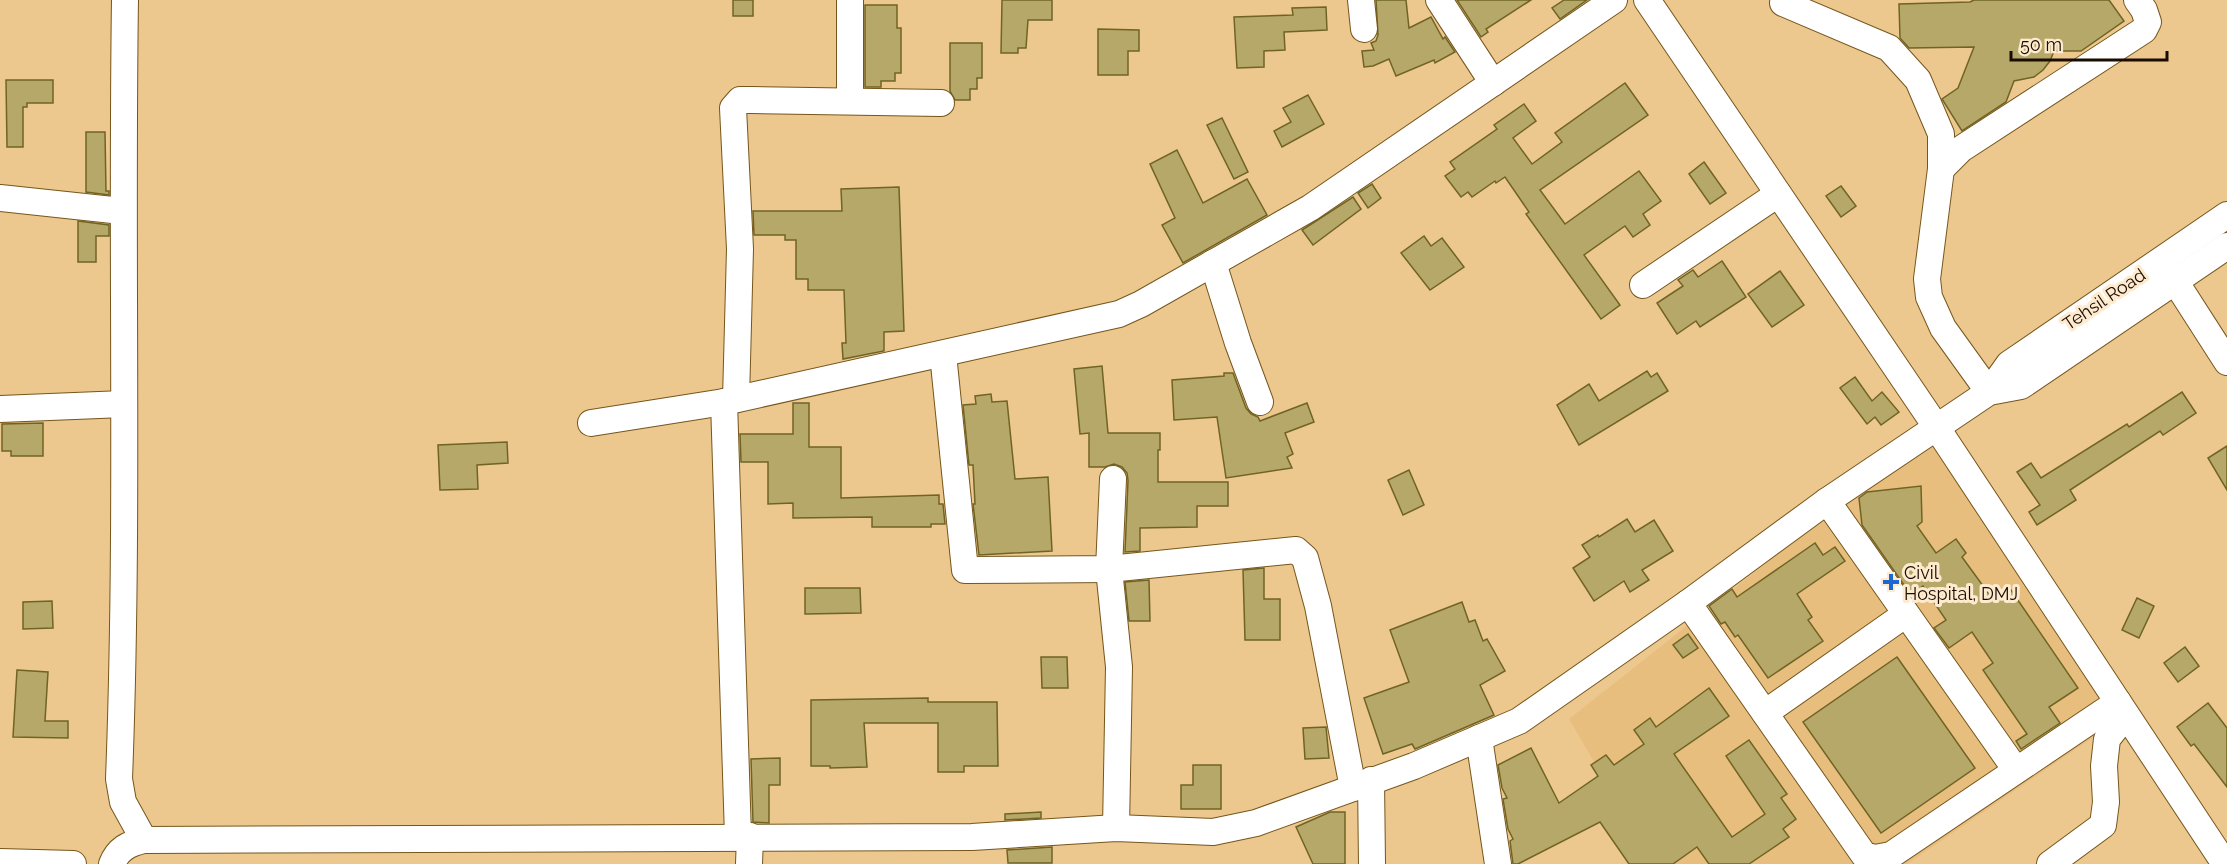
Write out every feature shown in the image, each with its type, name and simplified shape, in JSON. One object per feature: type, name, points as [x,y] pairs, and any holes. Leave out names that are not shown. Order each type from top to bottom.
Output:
[{"type":"street","points":[[125,0],[122,211],[124,516],[118,779],[123,802],[144,840]]},
{"type":"street","points":[[850,0],[850,101]]},
{"type":"street","points":[[1361,0],[1364,29]]},
{"type":"street","points":[[1439,0],[1493,83]]},
{"type":"street","points":[[591,423],[730,401],[1119,314],[1310,208],[1614,0]]},
{"type":"street","points":[[1647,0],[1937,428],[2225,864]]},
{"type":"street","points":[[1941,169],[1961,149],[2144,30],[2148,22],[2137,0]]},
{"type":"street","points":[[1783,3],[1889,48],[1918,80],[1941,134],[1941,169],[1927,279],[1929,297],[1943,328],[1989,392]]},
{"type":"street","points":[[750,864],[744,836],[730,401],[740,249],[733,108],[740,100],[941,103]]},
{"type":"street","points":[[1643,285],[1778,194]]},
{"type":"street","points":[[0,198],[122,211]]},
{"type":"street","name":"Tehsil Road","points":[[1989,392],[2009,364],[2227,215]]},
{"type":"street","points":[[112,864],[116,853],[130,844],[144,840],[744,836],[972,837],[1116,828],[1213,832],[1256,823],[1414,766],[1519,721],[1688,603],[1827,501],[1989,392],[2021,386],[2227,246]]},
{"type":"street","points":[[1213,263],[1238,344],[1260,402]]},
{"type":"street","points":[[2175,281],[2227,362]]},
{"type":"street","points":[[943,354],[965,570],[1108,569],[1296,550],[1305,558],[1362,784],[1372,864]]},
{"type":"street","points":[[0,409],[124,404]]},
{"type":"street","points":[[1113,479],[1108,569],[1119,668],[1116,828]]},
{"type":"street","points":[[1827,501],[2016,770]]},
{"type":"street","points":[[1688,603],[1864,855],[1875,858],[1891,855],[2016,770],[2122,708]]},
{"type":"street","points":[[1765,713],[1906,614]]},
{"type":"street","points":[[2050,864],[2103,825],[2106,802],[2104,766],[2107,739],[2122,708]]},
{"type":"street","points":[[1479,738],[1498,864]]},
{"type":"street","points":[[0,862],[73,864]]},
{"type":"shaded area","name":"Civil Hospital, DMJ","points":[[1937,428],[2126,715],[1907,864],[1654,864],[1569,719]]},
{"type":"building","points":[[733,0],[753,0],[753,16],[733,16]]},
{"type":"building","points":[[1002,0],[1052,0],[1052,20],[1028,20],[1026,48],[1018,48],[1018,53],[1001,53]]},
{"type":"building","points":[[1376,0],[1406,0],[1409,28],[1431,17],[1443,39],[1445,37],[1455,52],[1435,63],[1434,60],[1396,76],[1389,59],[1364,67],[1362,51],[1374,50],[1371,43],[1376,41],[1378,35]]},
{"type":"building","points":[[1457,0],[1531,0],[1486,29],[1488,32],[1481,37]]},
{"type":"building","points":[[1564,0],[1587,0],[1560,19],[1552,8]]},
{"type":"building","points":[[1974,0],[2109,0],[2124,21],[2081,51],[2054,51],[2043,70],[2034,77],[2014,81],[2006,102],[1962,131],[1942,99],[1958,88],[1974,47],[1909,48],[1900,38],[1899,4]]},
{"type":"building","points":[[865,5],[897,5],[897,28],[901,28],[901,73],[895,73],[895,81],[881,81],[881,87],[865,87]]},
{"type":"building","points":[[1326,7],[1327,30],[1284,32],[1285,50],[1264,51],[1264,67],[1237,68],[1234,17],[1293,15],[1292,8]]},
{"type":"building","points":[[1098,29],[1139,30],[1139,51],[1128,51],[1128,75],[1098,75]]},
{"type":"building","points":[[950,43],[982,43],[982,78],[977,78],[977,89],[970,89],[970,100],[955,100],[950,91]]},
{"type":"building","points":[[6,80],[53,80],[53,103],[27,103],[27,107],[23,107],[23,147],[7,147]]},
{"type":"building","points":[[1625,83],[1648,115],[1540,190],[1565,224],[1639,171],[1661,201],[1643,214],[1650,225],[1633,237],[1625,226],[1584,255],[1620,305],[1601,319],[1526,214],[1529,212],[1505,177],[1472,197],[1468,192],[1461,197],[1445,176],[1455,169],[1450,162],[1497,129],[1494,125],[1524,104],[1536,121],[1513,138],[1532,164],[1562,142],[1555,133]]},
{"type":"building","points":[[1308,95],[1324,124],[1282,147],[1274,131],[1291,122],[1283,108]]},
{"type":"building","points":[[1222,118],[1248,172],[1234,179],[1207,125]]},
{"type":"building","points":[[86,132],[105,132],[106,191],[109,191],[109,195],[86,192]]},
{"type":"building","points":[[1177,150],[1203,203],[1247,179],[1267,215],[1183,263],[1162,225],[1175,218],[1150,164]]},
{"type":"building","points":[[1704,162],[1726,193],[1710,204],[1689,174]]},
{"type":"building","points":[[1372,184],[1381,198],[1368,208],[1358,193]]},
{"type":"building","points":[[1841,186],[1856,206],[1841,217],[1826,196]]},
{"type":"building","points":[[899,187],[904,331],[884,332],[884,351],[843,359],[842,343],[846,343],[844,290],[808,290],[808,279],[796,279],[796,240],[785,240],[785,235],[754,235],[753,211],[842,211],[841,189]]},
{"type":"building","points":[[1353,197],[1361,209],[1313,245],[1302,230]]},
{"type":"building","points":[[78,221],[109,225],[109,236],[96,236],[96,262],[78,262]]},
{"type":"building","points":[[1424,236],[1431,246],[1442,238],[1464,267],[1430,290],[1401,253]]},
{"type":"building","points":[[1722,261],[1746,297],[1700,327],[1696,321],[1677,334],[1657,303],[1683,286],[1678,280],[1693,270],[1698,277]]},
{"type":"building","points":[[1780,271],[1804,305],[1772,327],[1748,294]]},
{"type":"building","points":[[1102,366],[1108,433],[1160,433],[1158,482],[1228,482],[1228,506],[1197,506],[1197,527],[1140,528],[1140,551],[1125,552],[1127,473],[1122,467],[1114,464],[1105,467],[1089,467],[1089,433],[1080,434],[1074,369]]},
{"type":"building","points":[[1647,371],[1651,377],[1657,373],[1668,391],[1579,445],[1557,405],[1589,384],[1599,401]]},
{"type":"building","points":[[1224,373],[1233,373],[1246,408],[1260,421],[1307,403],[1314,422],[1285,433],[1293,454],[1287,457],[1292,468],[1226,478],[1217,417],[1174,420],[1172,380],[1224,376]]},
{"type":"building","points":[[1855,377],[1872,401],[1882,392],[1899,412],[1881,425],[1875,417],[1867,424],[1840,388]]},
{"type":"building","points":[[2182,392],[2196,413],[2163,435],[2160,431],[2070,490],[2076,500],[2037,525],[2029,512],[2040,505],[2017,472],[2031,463],[2041,478],[2127,424],[2129,427]]},
{"type":"building","points":[[991,394],[992,402],[1007,401],[1015,479],[1048,477],[1052,551],[979,555],[973,504],[975,504],[973,465],[969,465],[963,405],[976,404],[975,396]]},
{"type":"building","points":[[793,403],[809,403],[809,447],[841,447],[841,498],[939,495],[939,504],[943,504],[945,524],[931,524],[931,527],[872,527],[872,517],[793,518],[793,503],[768,504],[768,462],[741,462],[740,434],[793,434]]},
{"type":"building","points":[[43,423],[43,456],[11,456],[11,451],[2,451],[2,424]]},
{"type":"building","points":[[507,442],[508,463],[477,465],[478,489],[440,490],[438,445]]},
{"type":"building","points":[[2227,446],[2227,490],[2208,458]]},
{"type":"building","points":[[1409,470],[1424,505],[1403,515],[1388,480]]},
{"type":"building","points":[[1921,486],[1922,522],[1917,526],[1936,553],[1956,539],[1966,553],[1962,557],[1994,601],[2011,590],[2078,688],[2049,707],[2060,723],[2021,749],[2016,741],[2027,734],[1983,670],[1993,663],[1972,632],[1949,648],[1934,628],[1946,620],[1923,586],[1911,595],[1862,525],[1859,498],[1867,492]]},
{"type":"building","points":[[1627,519],[1635,532],[1654,520],[1673,551],[1642,570],[1649,580],[1630,592],[1624,581],[1594,601],[1573,568],[1590,557],[1582,545]]},
{"type":"building","points":[[1815,543],[1823,555],[1835,547],[1845,561],[1797,594],[1812,617],[1808,620],[1823,641],[1768,678],[1738,635],[1735,637],[1725,622],[1721,624],[1709,606],[1732,589],[1737,597]]},
{"type":"building","points":[[1264,568],[1264,599],[1280,599],[1280,640],[1245,640],[1243,570]]},
{"type":"building","points":[[1149,580],[1150,621],[1129,621],[1125,582]]},
{"type":"building","points":[[805,588],[860,588],[861,613],[805,614]]},
{"type":"building","points":[[2137,598],[2154,606],[2139,638],[2122,630]]},
{"type":"building","points":[[52,601],[53,628],[23,629],[23,602]]},
{"type":"building","points":[[1462,602],[1469,622],[1475,620],[1483,641],[1487,639],[1505,671],[1480,685],[1494,715],[1415,749],[1412,744],[1383,754],[1364,698],[1409,682],[1390,630]]},
{"type":"building","points":[[1688,634],[1698,648],[1683,658],[1673,645]]},
{"type":"building","points":[[2185,647],[2199,666],[2178,682],[2164,663]]},
{"type":"building","points":[[1041,657],[1067,657],[1068,688],[1042,688]]},
{"type":"building","points":[[1897,657],[1975,768],[1881,833],[1803,722]]},
{"type":"building","points":[[17,670],[48,672],[45,721],[68,721],[68,738],[13,737]]},
{"type":"building","points":[[1709,688],[1729,716],[1674,754],[1732,837],[1765,814],[1726,756],[1749,740],[1787,794],[1781,798],[1796,819],[1783,829],[1789,837],[1749,864],[1709,864],[1697,847],[1673,864],[1629,864],[1600,822],[1518,864],[1513,864],[1510,841],[1513,839],[1508,829],[1503,799],[1507,798],[1502,788],[1498,765],[1531,748],[1559,803],[1598,776],[1591,765],[1606,755],[1614,765],[1644,744],[1634,730],[1650,718],[1656,727]]},
{"type":"building","points":[[928,698],[928,702],[997,702],[998,766],[964,766],[964,772],[938,772],[938,723],[864,723],[867,767],[811,766],[811,700]]},
{"type":"building","points":[[2208,703],[2227,728],[2227,787],[2194,744],[2191,746],[2177,727]]},
{"type":"building","points":[[1326,727],[1329,758],[1305,759],[1303,728]]},
{"type":"building","points":[[780,758],[780,785],[769,785],[769,823],[753,822],[751,759]]},
{"type":"building","points":[[1193,765],[1221,765],[1221,809],[1181,809],[1181,785],[1193,785]]},
{"type":"building","points":[[1041,812],[1041,818],[1005,820],[1005,814]]},
{"type":"building","points":[[1330,812],[1345,812],[1345,864],[1313,864],[1296,827]]},
{"type":"building","points":[[1052,847],[1052,863],[1008,863],[1007,850]]},
{"type":"place","name":"Civil Hospital, DMJ","points":[[1891,582]]}]
